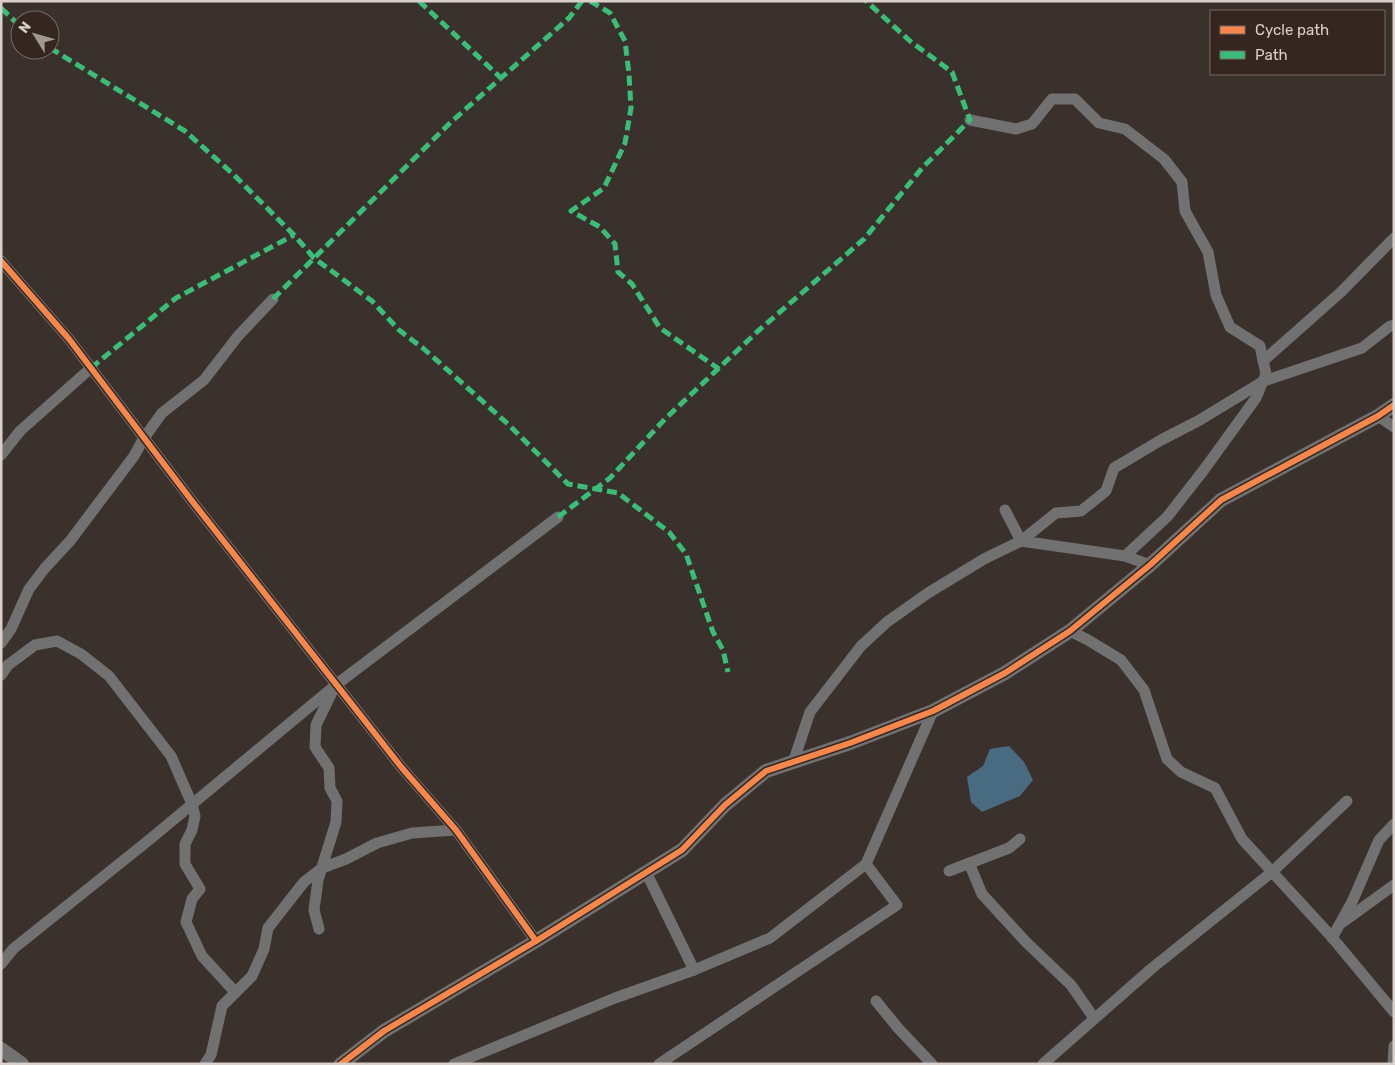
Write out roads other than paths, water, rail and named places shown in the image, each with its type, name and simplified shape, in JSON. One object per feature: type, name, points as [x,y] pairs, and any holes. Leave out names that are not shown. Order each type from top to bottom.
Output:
[{"type":"street","points":[[970,120],[1016,129],[1032,124],[1052,99],[1075,99],[1099,122],[1125,129],[1164,159],[1182,182],[1185,211],[1208,252],[1216,295],[1230,327],[1260,346],[1266,374],[1256,398],[1203,472],[1167,517],[1124,556]]},
{"type":"street","points":[[1263,361],[1340,292],[1394,238]]},
{"type":"street","points":[[1,261],[69,339],[402,768],[456,830],[536,941]]},
{"type":"street","points":[[1,643],[11,629],[29,589],[76,534],[134,456],[162,413],[204,380],[238,336],[273,299]]},
{"type":"street","points":[[793,763],[810,712],[861,646],[887,622],[928,593],[984,559],[1021,541],[1056,512],[1081,511],[1106,491],[1114,468],[1264,381],[1362,348],[1390,326],[1394,326]]},
{"type":"street","points":[[1,455],[20,431],[91,368]]},
{"type":"street","points":[[341,1064],[384,1031],[536,941],[682,850],[726,805],[766,771],[793,763],[933,711],[1005,673],[1070,631],[1150,565],[1221,500],[1378,416],[1394,405]]},
{"type":"street","points":[[1378,416],[1394,427]]},
{"type":"street","points":[[1005,510],[1021,541]]},
{"type":"street","points":[[1,964],[13,949],[337,684],[558,517]]},
{"type":"street","points":[[1021,541],[1124,556],[1150,565]]},
{"type":"street","points":[[1070,631],[1121,660],[1144,690],[1167,758],[1181,772],[1215,788],[1242,839],[1332,938],[1394,1012]]},
{"type":"street","points":[[1,675],[8,665],[35,646],[57,641],[81,654],[109,676],[172,756],[195,816],[192,830],[185,844],[186,864],[200,888],[192,899],[186,922],[202,956],[235,992]]},
{"type":"street","points":[[319,929],[314,910],[322,868],[336,822],[337,801],[330,788],[329,768],[316,747],[316,725],[337,684]]},
{"type":"street","points":[[454,1064],[615,998],[694,970],[770,938],[866,864],[933,711]]},
{"type":"street","points":[[1043,1064],[1152,969],[1272,872],[1347,801]]},
{"type":"street","points":[[1332,938],[1352,902],[1379,840],[1394,824]]},
{"type":"street","points":[[204,1064],[211,1055],[222,1006],[252,976],[264,949],[268,928],[304,882],[322,868],[346,859],[377,843],[412,833],[456,830]]},
{"type":"street","points":[[949,871],[1010,848],[1020,839]]},
{"type":"street","points":[[969,863],[982,894],[1026,942],[1071,985],[1094,1018]]},
{"type":"street","points":[[659,1064],[897,905],[866,864]]},
{"type":"street","points":[[646,874],[670,918],[694,970]]},
{"type":"street","points":[[1339,925],[1394,885]]},
{"type":"street","points":[[876,1001],[932,1064]]},
{"type":"street","points":[[1393,1064],[1394,1046]]},
{"type":"street","points":[[1,1049],[22,1064]]},
{"type":"water","points":[[1009,746],[1024,762],[1033,780],[1020,796],[982,812],[971,802],[967,777],[983,766],[990,749]]}]
